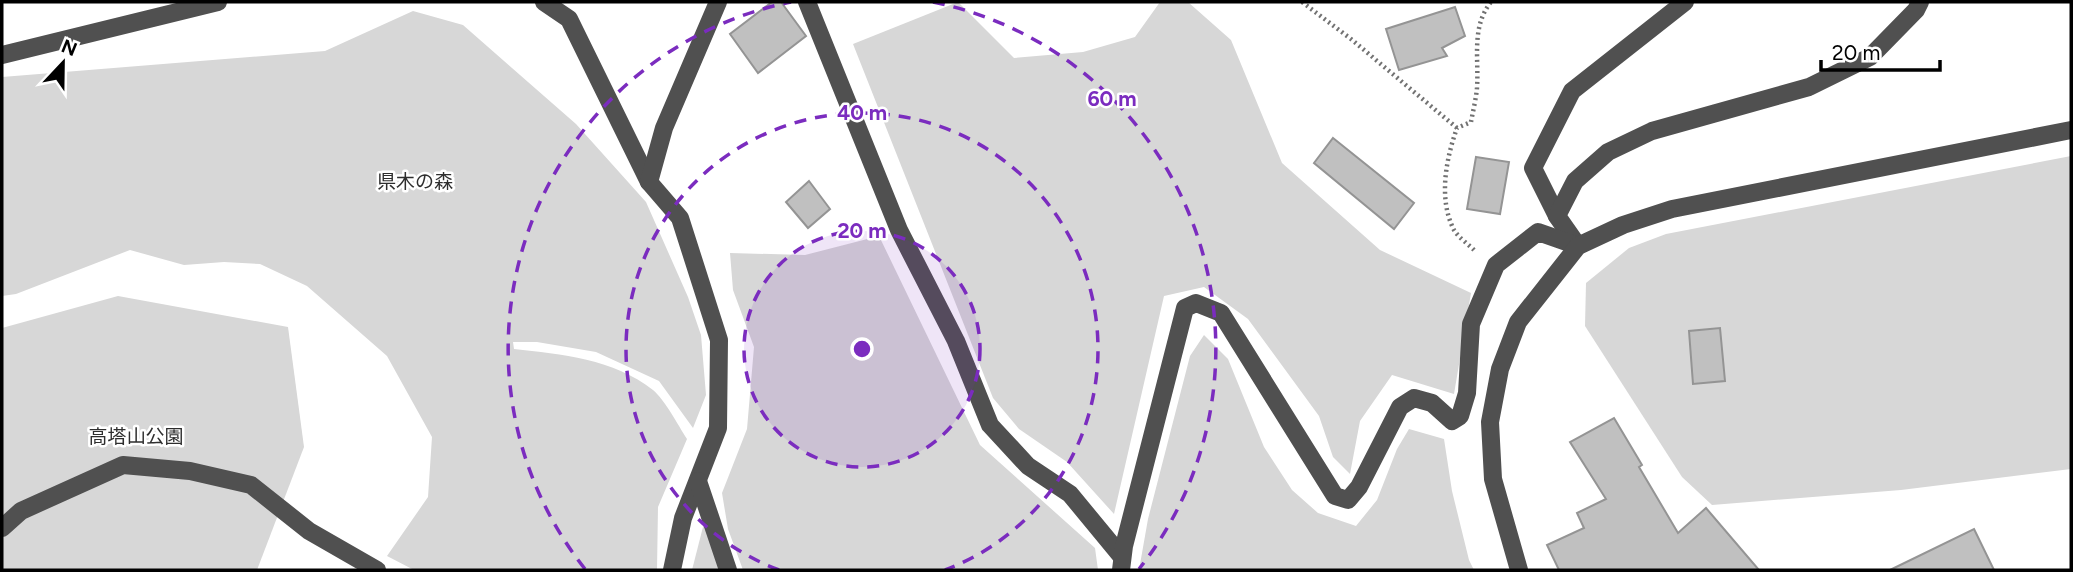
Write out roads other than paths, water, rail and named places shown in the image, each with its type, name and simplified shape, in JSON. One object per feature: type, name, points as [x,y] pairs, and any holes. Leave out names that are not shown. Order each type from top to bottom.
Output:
[{"type":"street","points":[[2,55],[218,2]]},
{"type":"street","points":[[544,2],[569,19],[649,182],[680,218],[719,340],[718,428],[683,518],[672,570]]},
{"type":"street","points":[[649,182],[664,128],[718,2]]},
{"type":"street","points":[[807,2],[899,230],[956,341],[989,425],[1028,466],[1070,494],[1122,564]]},
{"type":"street","points":[[1578,246],[1557,216],[1533,168],[1572,92],[1685,2]]},
{"type":"street","points":[[1557,216],[1576,181],[1608,152],[1652,131],[1809,87],[1870,57],[1916,10],[1920,2]]},
{"type":"street","points":[[1519,570],[1493,479],[1490,422],[1497,382],[1518,322],[1578,246],[1623,225],[1672,209],[2071,130]]},
{"type":"street","points":[[1122,564],[1124,546],[1185,308],[1196,303],[1221,313],[1335,496],[1348,500],[1359,487],[1400,407],[1414,398],[1432,403],[1452,421],[1460,416],[1467,394],[1471,324],[1496,265],[1538,232],[1578,246]]},
{"type":"street","points":[[2,528],[21,511],[123,465],[190,471],[251,485],[309,531],[377,570]]},
{"type":"street","points":[[698,481],[728,570]]},
{"type":"park label","name":"県木の森","points":[[415,181]]},
{"type":"park label","name":"高塔山公園","points":[[136,436]]}]
